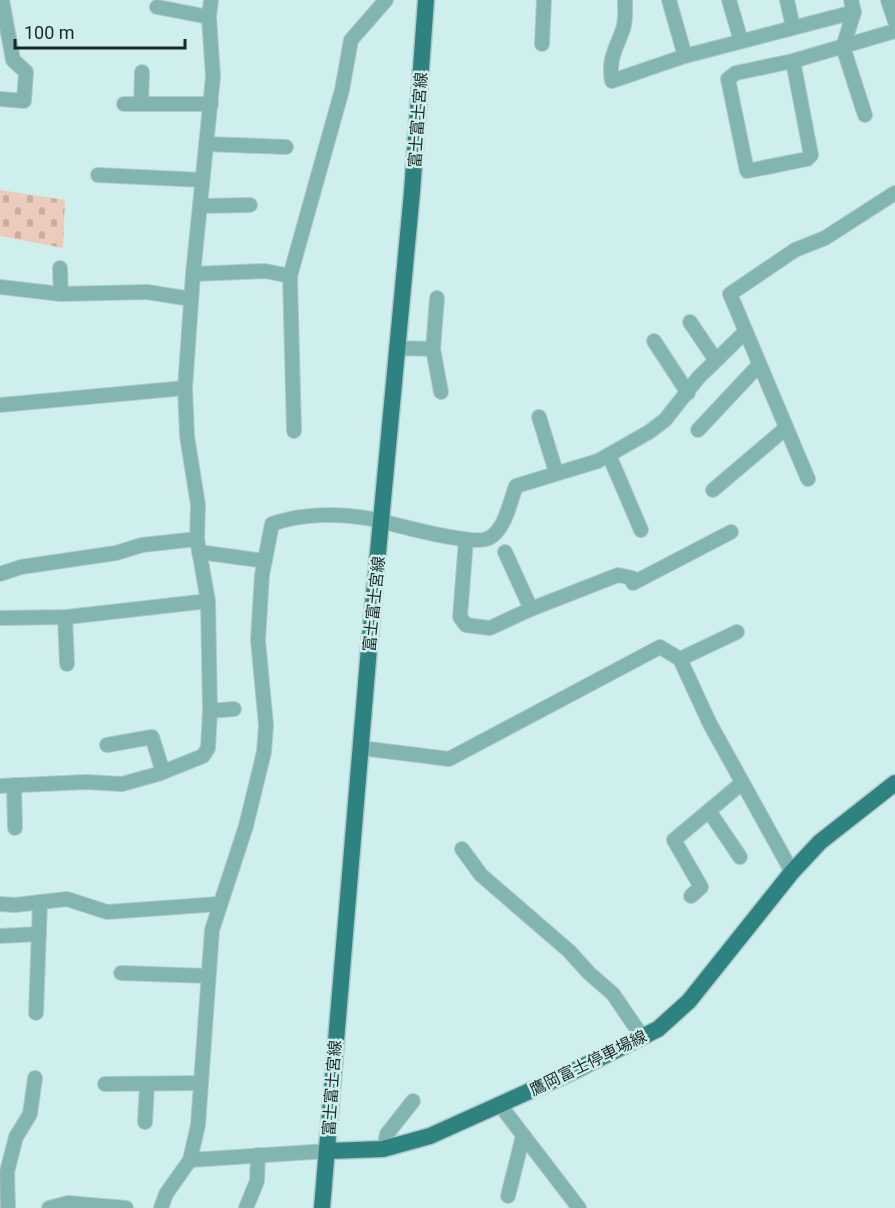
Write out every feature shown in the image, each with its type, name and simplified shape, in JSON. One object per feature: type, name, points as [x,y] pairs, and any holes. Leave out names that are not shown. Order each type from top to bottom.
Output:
[{"type":"main road","name":"富士富士宮線","points":[[322,1208],[396,348],[412,192],[426,0]]},
{"type":"main road","name":"鷹岡富士停車場線","points":[[328,1151],[384,1149],[430,1136],[643,1038],[673,1018],[689,1001],[792,872],[820,842],[895,783]]},
{"type":"street","points":[[0,99],[24,101],[27,72],[13,60],[2,26],[2,0]]},
{"type":"street","points":[[15,828],[7,785],[86,782],[122,784],[163,772],[203,756],[208,748],[210,711],[208,601],[198,546],[198,505],[187,436],[185,388],[193,274],[213,77],[209,17],[211,0]]},
{"type":"street","points":[[294,431],[290,276],[342,90],[351,40],[386,0]]},
{"type":"street","points":[[542,44],[544,0]]},
{"type":"street","points":[[625,0],[624,27],[612,54],[610,67],[612,81],[685,56],[793,27],[852,6]]},
{"type":"street","points":[[669,0],[685,56]]},
{"type":"street","points":[[729,0],[741,40]]},
{"type":"street","points":[[787,0],[793,27]]},
{"type":"street","points":[[888,0],[895,21]]},
{"type":"street","points":[[852,6],[843,47],[865,115]]},
{"type":"street","points":[[158,7],[209,17]]},
{"type":"street","points":[[793,61],[811,155],[807,159],[747,171],[728,79],[736,73],[793,61],[895,32]]},
{"type":"street","points":[[141,104],[142,72]]},
{"type":"street","points":[[124,104],[211,104]]},
{"type":"street","points":[[206,144],[286,147]]},
{"type":"street","points":[[98,175],[202,180]]},
{"type":"street","points":[[808,479],[744,333],[730,294],[795,250],[825,238],[895,193]]},
{"type":"street","points":[[200,206],[250,205]]},
{"type":"street","points":[[60,268],[61,294]]},
{"type":"street","points":[[193,274],[265,271],[290,276]]},
{"type":"street","points":[[0,287],[61,294],[147,292],[191,299]]},
{"type":"street","points":[[436,298],[433,349],[441,392]]},
{"type":"street","points":[[690,322],[715,359]]},
{"type":"street","points":[[164,1207],[190,1160],[198,1125],[212,930],[246,826],[264,752],[266,725],[258,640],[265,561],[272,524],[320,514],[382,522],[466,540],[488,540],[499,530],[516,486],[609,455],[665,420],[715,359],[744,333]]},
{"type":"street","points":[[654,341],[688,393]]},
{"type":"street","points":[[396,348],[433,349]]},
{"type":"street","points":[[698,430],[759,365]]},
{"type":"street","points":[[0,405],[185,388]]},
{"type":"street","points":[[538,417],[556,472]]},
{"type":"street","points":[[713,490],[786,428]]},
{"type":"street","points":[[609,455],[640,530]]},
{"type":"street","points":[[466,540],[460,617],[466,625],[490,628],[531,609],[618,575],[632,578],[633,583],[731,532]]},
{"type":"street","points":[[0,573],[142,545],[198,546],[265,561]]},
{"type":"street","points":[[506,552],[531,609]]},
{"type":"street","points":[[0,618],[65,617],[208,601]]},
{"type":"street","points":[[65,617],[67,664]]},
{"type":"street","points":[[680,659],[737,632]]},
{"type":"street","points":[[361,748],[449,759],[660,647],[680,659],[742,783],[792,872]]},
{"type":"street","points":[[210,711],[234,709]]},
{"type":"street","points":[[107,745],[152,737],[163,772]]},
{"type":"street","points":[[691,896],[701,887],[674,840],[742,783]]},
{"type":"street","points":[[709,811],[740,857]]},
{"type":"street","points":[[462,849],[481,875],[569,951],[589,973],[614,994],[643,1038]]},
{"type":"street","points":[[0,903],[15,905],[66,899],[107,912],[219,904]]},
{"type":"street","points":[[36,1013],[40,902]]},
{"type":"street","points":[[0,936],[39,934]]},
{"type":"street","points":[[121,973],[208,976]]},
{"type":"street","points":[[8,1208],[7,1172],[16,1137],[30,1114],[35,1078]]},
{"type":"street","points":[[105,1084],[201,1083]]},
{"type":"street","points":[[145,1122],[147,1085]]},
{"type":"street","points":[[384,1149],[387,1134],[413,1101]]},
{"type":"street","points":[[500,1105],[579,1208]]},
{"type":"street","points":[[508,1196],[523,1136]]},
{"type":"street","points":[[190,1160],[328,1151]]},
{"type":"street","points":[[246,1208],[257,1180],[258,1155]]},
{"type":"street","points":[[49,1208],[68,1203],[126,1208]]},
{"type":"green space","points":[[0,190],[65,200],[63,248],[0,236]]}]
